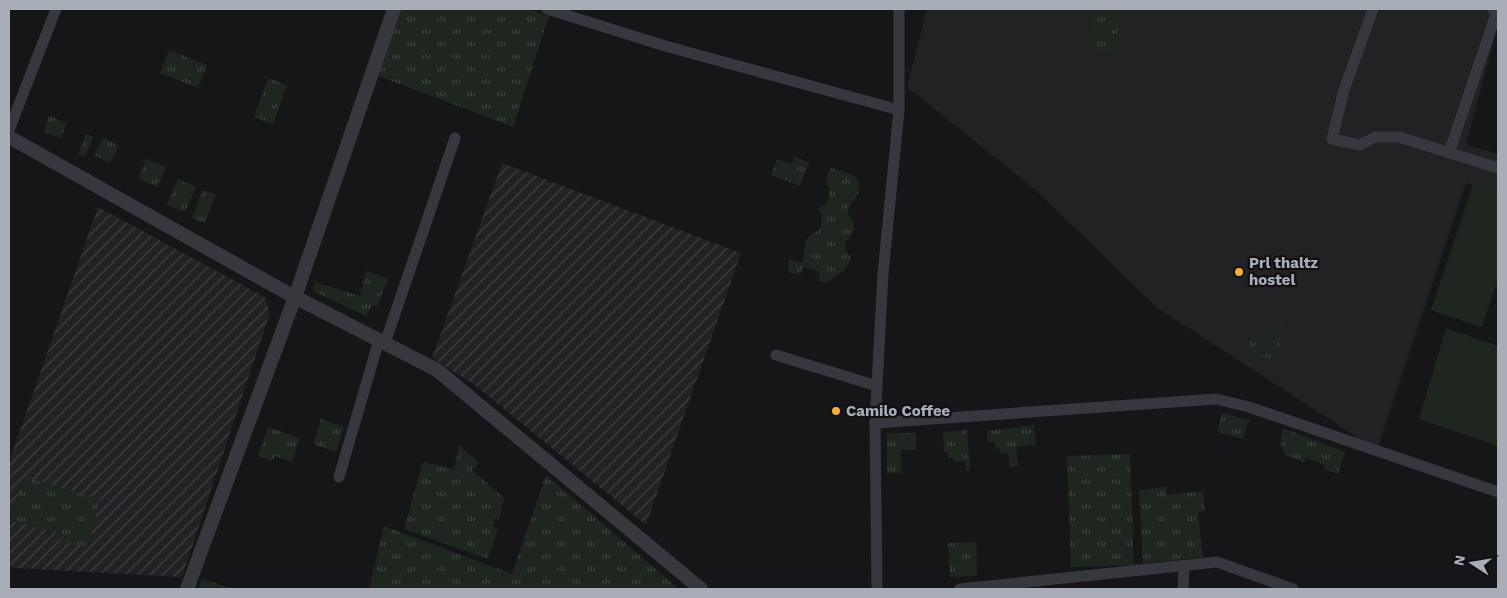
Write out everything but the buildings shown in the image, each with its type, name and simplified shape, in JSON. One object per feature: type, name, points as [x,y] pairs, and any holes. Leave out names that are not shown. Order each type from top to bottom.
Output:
[{"type":"street","points":[[9,130],[56,9]]},
{"type":"street","points":[[186,589],[295,297],[394,9]]},
{"type":"street","points":[[547,9],[665,46],[899,110]]},
{"type":"street","points":[[877,589],[875,423],[883,274],[899,110],[899,9]]},
{"type":"street","points":[[1373,9],[1344,90],[1332,139],[1360,145],[1375,137],[1399,137],[1498,168]]},
{"type":"street","points":[[1449,153],[1496,14],[1493,9]]},
{"type":"street","points":[[9,137],[295,297],[437,370],[701,589]]},
{"type":"street","points":[[339,478],[382,342],[455,138]]},
{"type":"street","points":[[776,355],[877,386]]},
{"type":"street","points":[[875,423],[1216,399],[1250,407],[1498,492]]},
{"type":"street","points":[[960,589],[1216,562],[1293,589]]},
{"type":"street","points":[[1183,589],[1184,566]]},
{"type":"shaded area","points":[[927,9],[1498,9],[1498,26],[1466,144],[1498,154],[1498,192],[1466,183],[1377,450],[1156,307],[1038,192],[907,87]]},
{"type":"shaded area","points":[[502,163],[741,253],[646,525],[476,386],[432,358]]},
{"type":"shaded area","points":[[98,207],[265,297],[270,313],[182,577],[16,568],[9,566],[9,462]]},
{"type":"green space","points":[[399,9],[528,9],[549,16],[513,127],[376,75]]},
{"type":"green space","points":[[1096,9],[1123,9],[1112,54],[1087,48]]},
{"type":"green space","points":[[169,50],[207,65],[198,88],[160,73]]},
{"type":"green space","points":[[268,78],[287,85],[273,124],[254,117]]},
{"type":"green space","points":[[49,116],[67,123],[61,138],[44,132]]},
{"type":"green space","points":[[86,134],[94,137],[85,157],[78,154]]},
{"type":"green space","points":[[103,137],[119,146],[110,163],[94,155]]},
{"type":"green space","points":[[795,157],[809,162],[800,186],[771,175],[777,159],[792,164]]},
{"type":"green space","points":[[146,159],[166,167],[157,187],[138,179]]},
{"type":"green space","points":[[832,168],[854,176],[859,183],[859,189],[856,198],[848,209],[854,227],[845,247],[851,258],[838,275],[826,283],[818,280],[820,272],[803,267],[800,275],[788,272],[789,259],[802,263],[806,240],[810,235],[818,231],[821,225],[822,215],[818,209],[828,199],[827,177],[828,172]]},
{"type":"green space","points":[[178,179],[196,187],[185,212],[167,205]]},
{"type":"green space","points":[[1473,185],[1498,192],[1498,279],[1482,327],[1431,310]]},
{"type":"green space","points":[[203,190],[216,195],[205,223],[192,218]]},
{"type":"green space","points":[[366,271],[388,278],[377,307],[372,305],[366,316],[313,291],[315,282],[360,296]]},
{"type":"green space","points":[[1273,320],[1284,322],[1276,359],[1248,353],[1251,336],[1269,340]]},
{"type":"green space","points":[[1446,328],[1498,346],[1498,446],[1419,419]]},
{"type":"green space","points":[[1222,413],[1249,420],[1243,439],[1217,432]]},
{"type":"green space","points":[[321,419],[344,427],[336,452],[313,444]]},
{"type":"green space","points":[[1034,425],[1036,445],[1016,447],[1018,466],[1010,467],[1008,453],[1001,454],[1000,449],[996,449],[995,441],[988,442],[987,431]]},
{"type":"green space","points":[[268,427],[300,438],[292,462],[275,456],[272,461],[258,456]]},
{"type":"green space","points":[[1283,428],[1345,452],[1338,474],[1324,469],[1325,465],[1306,458],[1304,462],[1285,455],[1281,442]]},
{"type":"green space","points":[[967,430],[970,470],[966,471],[965,461],[954,462],[954,458],[948,458],[948,452],[944,452],[943,432]]},
{"type":"green space","points":[[887,433],[916,433],[916,450],[901,450],[901,473],[887,473]]},
{"type":"green space","points":[[459,445],[479,463],[472,470],[504,498],[499,519],[495,518],[493,527],[498,528],[488,559],[404,529],[423,462],[454,469]]},
{"type":"green space","points":[[1130,454],[1134,565],[1071,567],[1067,456]]},
{"type":"green space","points":[[546,475],[679,589],[369,589],[384,526],[512,574]]},
{"type":"green space","points":[[25,477],[100,500],[88,547],[60,540],[61,534],[9,520],[10,506],[17,507]]},
{"type":"green space","points":[[1166,487],[1167,495],[1203,491],[1205,511],[1198,512],[1203,557],[1143,564],[1139,490]]},
{"type":"green space","points":[[976,542],[977,576],[950,577],[948,543]]},
{"type":"green space","points":[[202,579],[234,589],[198,589]]},
{"type":"place","name":"Prl thaltz hostel","points":[[1239,272]]},
{"type":"place","name":"Camilo Coffee","points":[[836,411]]}]
